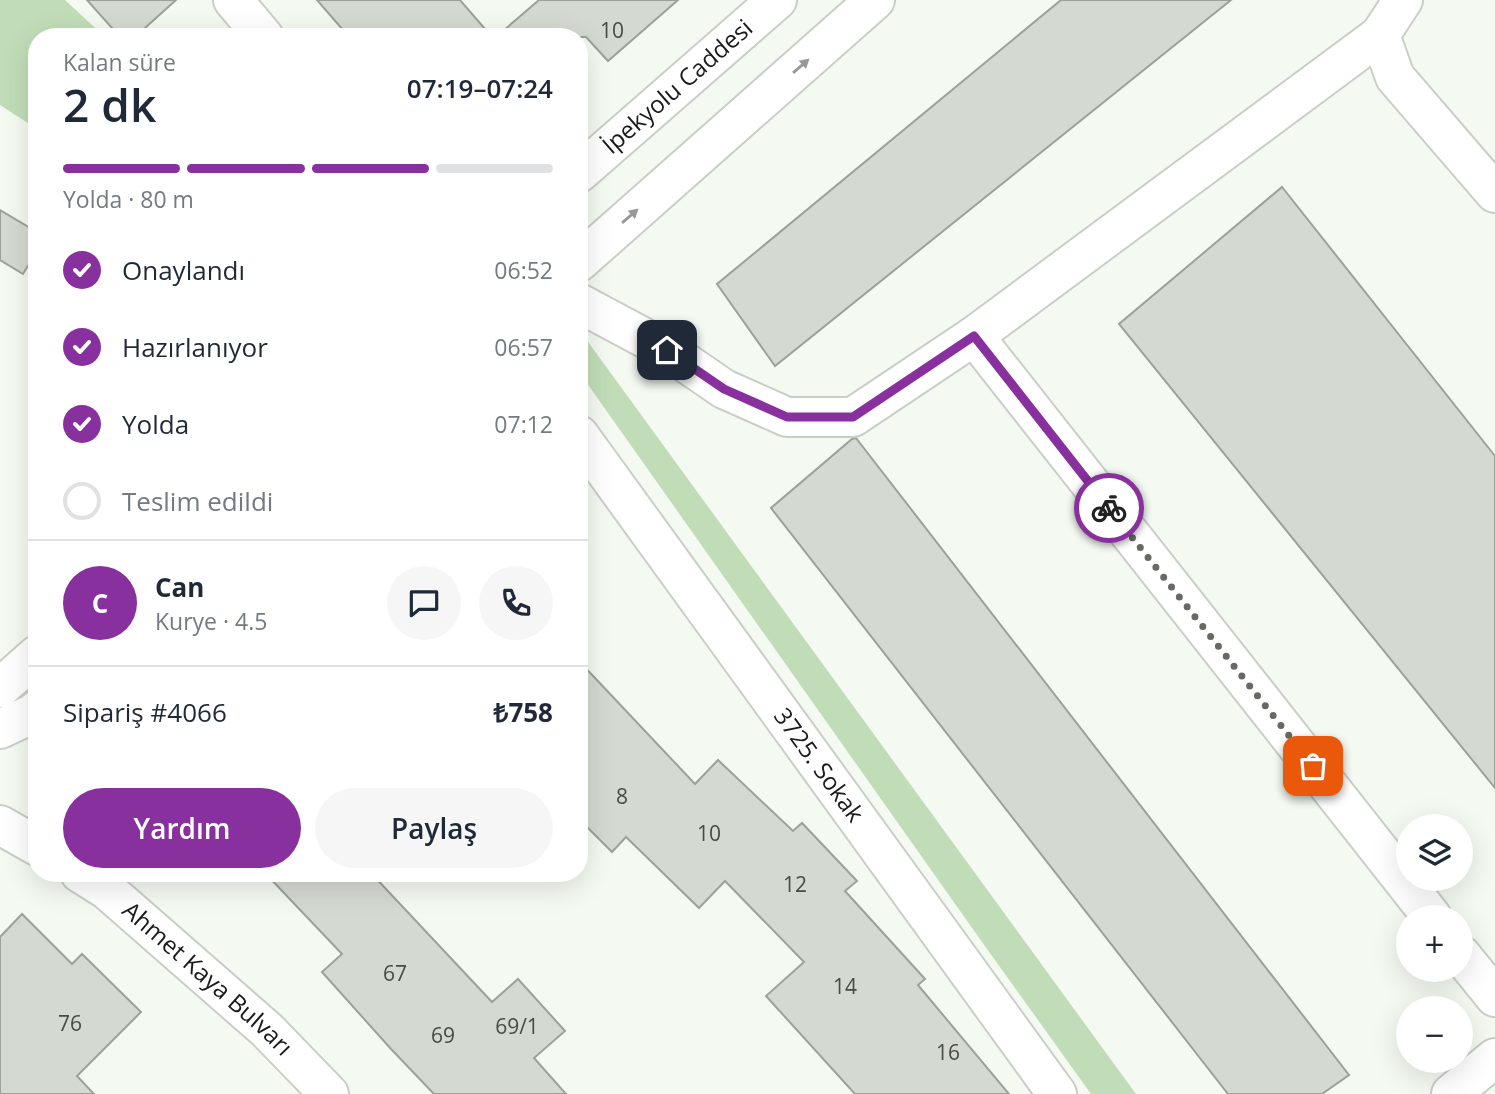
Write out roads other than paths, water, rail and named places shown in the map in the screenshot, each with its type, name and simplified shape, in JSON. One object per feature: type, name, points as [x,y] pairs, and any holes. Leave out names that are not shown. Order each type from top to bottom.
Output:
[{"type":"street","points":[[233,0],[256,28]]},
{"type":"street","points":[[588,254],[875,0]]},
{"type":"street","points":[[588,308],[667,350],[724,389],[787,417],[853,417],[974,336],[1380,35],[1403,0]]},
{"type":"street","name":"İpekyolu Caddesi","points":[[588,165],[759,6]]},
{"type":"street","points":[[1380,35],[1395,77],[1495,193]]},
{"type":"street","points":[[974,336],[1423,905]]},
{"type":"street","name":"3725. Sokak","points":[[588,448],[1042,1088]]},
{"type":"street","points":[[0,688],[28,662]]},
{"type":"street","points":[[0,729],[28,716]]},
{"type":"street","points":[[0,825],[28,841]]},
{"type":"street","name":"Ahmet Kaya Bulvarı","points":[[94,882],[107,890],[268,1030],[329,1094]]},
{"type":"street","points":[[1473,970],[1495,998]]},
{"type":"street","points":[[1451,1094],[1495,1058]]}]
